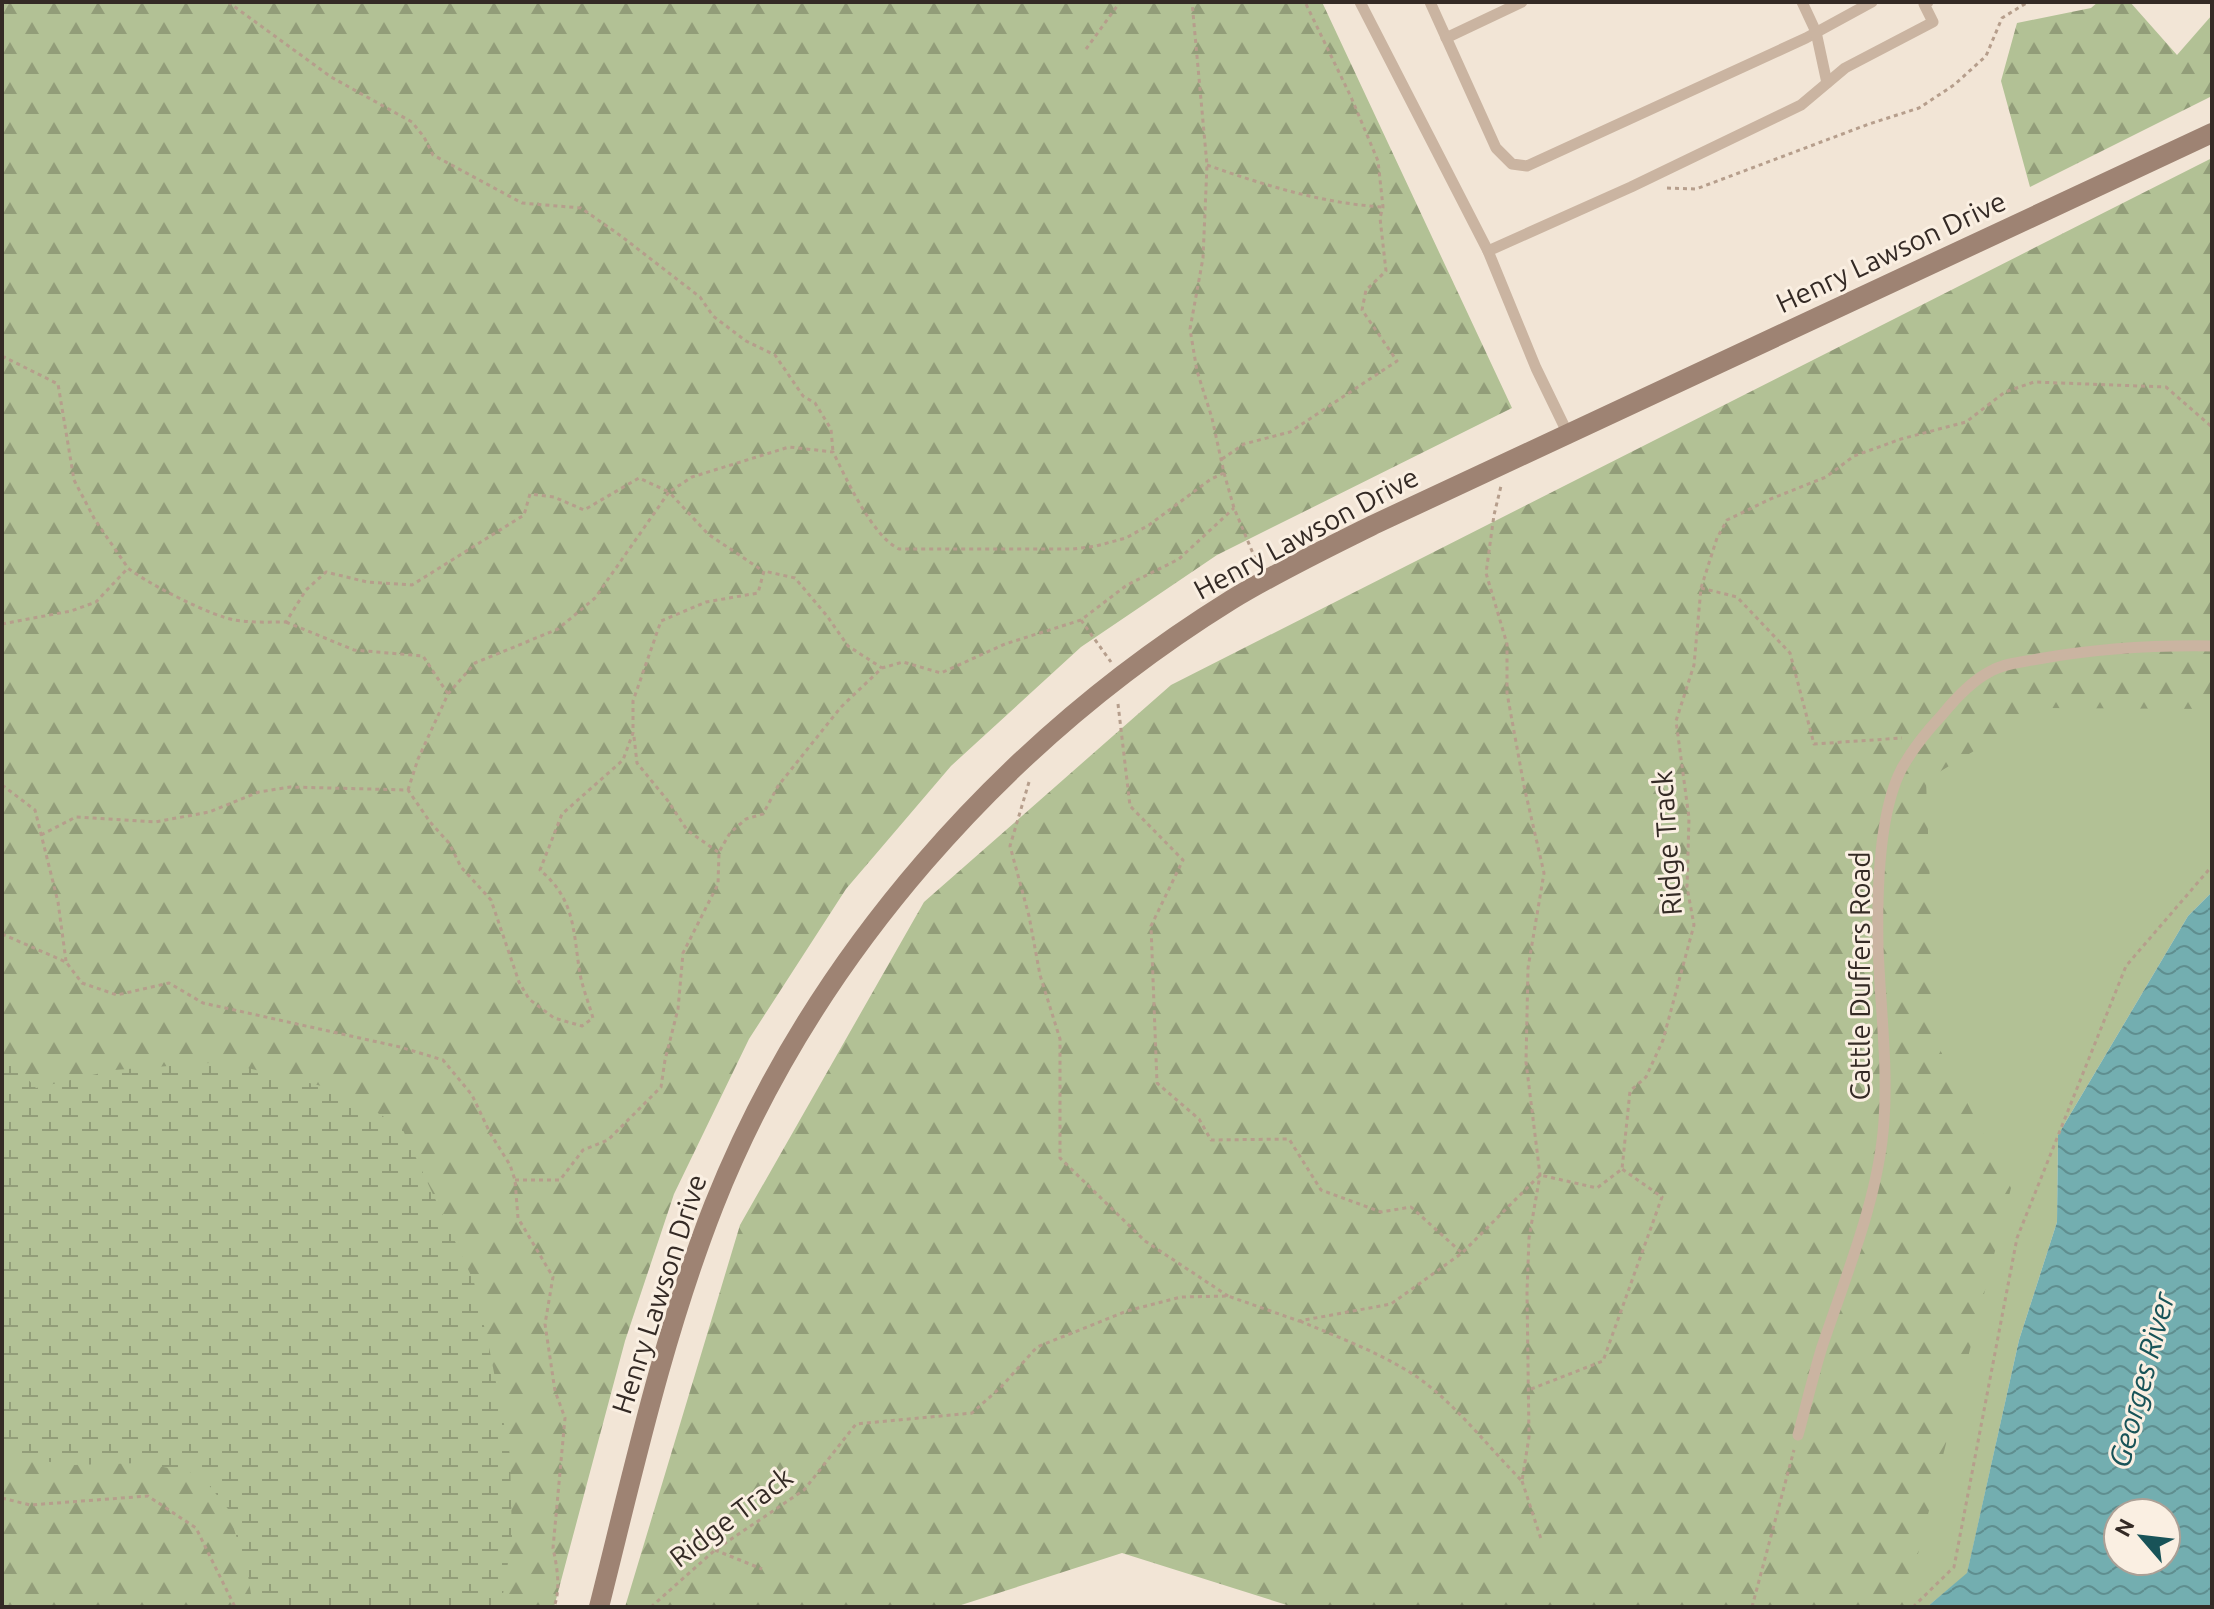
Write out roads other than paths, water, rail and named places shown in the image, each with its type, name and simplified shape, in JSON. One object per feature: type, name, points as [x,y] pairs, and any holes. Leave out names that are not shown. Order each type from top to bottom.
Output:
[{"type":"main road","name":"Henry Lawson Drive","points":[[599,1607],[688,1277],[727,1175],[793,1049],[859,944],[930,856],[1002,778],[1121,676],[1209,614],[1263,581],[1373,525],[2212,133]]},
{"type":"lane","points":[[1360,2],[1488,251],[1536,368],[1568,434]]},
{"type":"lane","points":[[1430,2],[1496,148],[1512,164],[1527,166],[1816,32],[1872,2]]},
{"type":"lane","points":[[1446,38],[1522,2]]},
{"type":"lane","points":[[1802,2],[1816,32],[1827,83]]},
{"type":"lane","points":[[1488,251],[1631,187],[1801,105],[1845,68],[1933,22],[1925,3]]},
{"type":"lane","name":"Cattle Duffers Road","points":[[1798,1435],[1821,1351],[1855,1256],[1882,1137],[1884,1028],[1878,946],[1879,873],[1893,795],[1901,770],[1922,737],[1965,691],[1991,671],[2012,664],[2090,651],[2146,646],[2212,646]]},
{"type":"water","name":"Georges River","points":[[2212,892],[2212,1607],[1927,1607],[1967,1573],[2019,1340],[2057,1222],[2058,1135],[2188,916]]}]
